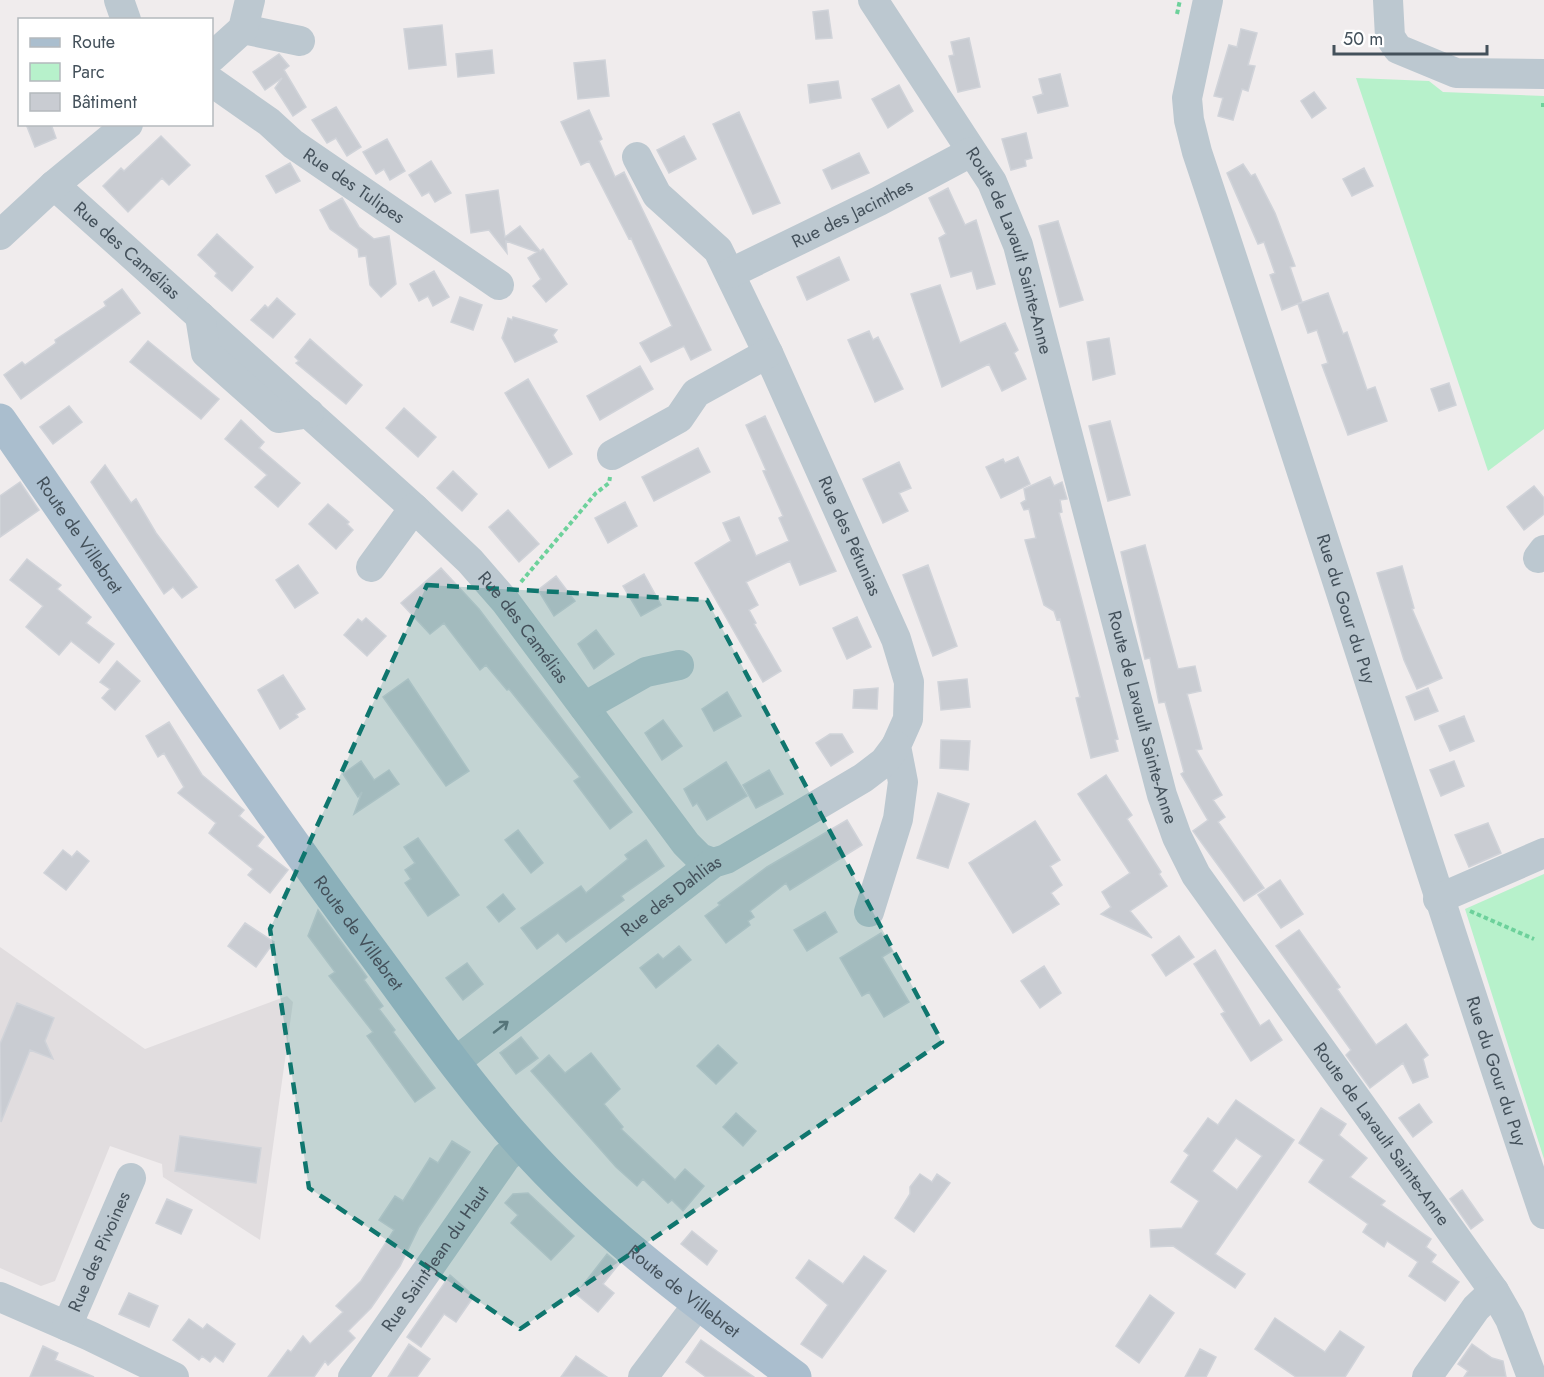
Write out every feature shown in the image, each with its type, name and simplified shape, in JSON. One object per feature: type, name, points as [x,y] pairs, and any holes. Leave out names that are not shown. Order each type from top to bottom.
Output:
[{"type":"main road","name":"Route de Villebret","points":[[0,420],[165,656],[205,719],[320,881],[455,1062],[521,1144],[607,1227],[698,1304],[795,1377]]},
{"type":"street","points":[[119,0],[125,18]]},
{"type":"street","points":[[213,56],[243,29],[250,0]]},
{"type":"street","name":"Route de Lavault Sainte-Anne","points":[[873,0],[992,182],[1018,245],[1162,795],[1177,837],[1196,875],[1494,1291],[1510,1319],[1532,1377]]},
{"type":"street","name":"Rue du Gour du Puy","points":[[1208,0],[1187,98],[1191,130],[1448,895],[1544,1214]]},
{"type":"street","points":[[1388,0],[1390,37],[1398,49],[1456,73],[1544,74]]},
{"type":"street","points":[[243,29],[300,41]]},
{"type":"street","name":"Rue des Tulipes","points":[[213,83],[269,122],[293,144],[499,285]]},
{"type":"street","points":[[0,235],[54,185],[126,126]]},
{"type":"street","name":"Rue des Jacinthes","points":[[731,273],[971,153]]},
{"type":"street","name":"Rue des Pétunias","points":[[638,157],[657,195],[718,250],[731,273],[896,639],[909,682],[908,719],[896,746]]},
{"type":"street","name":"Rue des Camélias","points":[[54,185],[309,413],[470,561],[505,601],[686,844],[700,858],[713,863]]},
{"type":"street","points":[[612,455],[679,418],[696,393],[768,353]]},
{"type":"street","points":[[371,567],[414,508]]},
{"type":"street","points":[[584,707],[646,672],[679,665]]},
{"type":"street","points":[[869,912],[898,819],[903,782],[896,746]]},
{"type":"street","name":"Rue des Dahlias","points":[[455,1062],[713,863],[726,859],[863,778],[884,762],[896,746]]},
{"type":"street","points":[[1448,895],[1544,853]]},
{"type":"street","name":"Rue Saint-Jean du Haut","points":[[353,1377],[506,1157],[521,1144]]},
{"type":"street","name":"Rue des Pivoines","points":[[67,1326],[131,1178]]},
{"type":"street","points":[[1428,1377],[1476,1308],[1494,1291]]},
{"type":"street","points":[[0,1297],[174,1377]]},
{"type":"street","points":[[643,1377],[698,1304]]},
{"type":"path","points":[[505,601],[596,493],[609,483],[612,455]]},
{"type":"path","points":[[1448,895],[1465,909],[1534,939]]},
{"type":"highlighted area","points":[[427,585],[707,600],[782,736],[942,1042],[520,1329],[309,1188],[270,929]]},
{"type":"shaded area","points":[[0,947],[145,1049],[287,996],[293,1002],[260,1240],[163,1177],[162,1164],[110,1146],[55,1281],[41,1286],[0,1268]]},
{"type":"green space","points":[[1356,78],[1429,81],[1443,92],[1544,96],[1544,429],[1488,471]]},
{"type":"green space","points":[[1544,874],[1544,1159],[1465,909]]},
{"type":"building","points":[[828,10],[832,38],[816,39],[813,12]]},
{"type":"building","points":[[442,25],[446,65],[409,69],[404,29]]},
{"type":"building","points":[[1241,29],[1257,33],[1248,65],[1255,66],[1248,91],[1242,89],[1233,120],[1218,116],[1223,98],[1214,96],[1229,45],[1237,47]]},
{"type":"building","points":[[969,38],[980,87],[958,92],[949,56],[954,55],[951,42]]},
{"type":"building","points":[[492,50],[494,73],[458,77],[456,54]]},
{"type":"building","points":[[279,54],[289,66],[284,70],[306,107],[293,116],[275,88],[282,78],[265,90],[253,72]]},
{"type":"building","points":[[605,60],[609,96],[578,99],[574,63]]},
{"type":"building","points":[[1060,74],[1068,106],[1038,113],[1033,97],[1043,94],[1039,79]]},
{"type":"building","points":[[838,81],[841,98],[810,103],[808,85]]},
{"type":"building","points":[[899,85],[913,111],[888,128],[872,99]]},
{"type":"building","points":[[1314,92],[1326,108],[1312,118],[1301,101]]},
{"type":"building","points":[[336,107],[361,147],[347,156],[336,138],[327,143],[312,120]]},
{"type":"building","points":[[589,110],[602,139],[599,141],[615,177],[624,172],[711,350],[691,360],[684,346],[651,362],[640,343],[672,326],[631,238],[629,239],[589,161],[581,165],[561,122]]},
{"type":"building","points":[[739,112],[780,203],[753,214],[713,124]]},
{"type":"building","points":[[27,126],[52,126],[56,138],[35,147]]},
{"type":"building","points":[[1026,133],[1032,158],[1025,160],[1026,166],[1011,170],[1002,139]]},
{"type":"building","points":[[161,136],[190,165],[169,185],[162,178],[128,212],[103,186],[121,168],[124,171]]},
{"type":"building","points":[[684,136],[696,159],[669,173],[657,150]]},
{"type":"building","points":[[387,139],[405,171],[390,180],[384,169],[376,174],[363,152]]},
{"type":"building","points":[[859,153],[869,173],[832,189],[823,170]]},
{"type":"building","points":[[431,161],[451,193],[435,202],[429,192],[422,196],[409,175]]},
{"type":"building","points":[[290,163],[300,181],[276,193],[266,176]]},
{"type":"building","points":[[1243,164],[1251,176],[1255,174],[1275,213],[1295,266],[1290,267],[1302,302],[1282,310],[1270,275],[1275,273],[1264,242],[1258,244],[1227,173]]},
{"type":"building","points":[[1364,168],[1373,186],[1352,196],[1343,179]]},
{"type":"building","points":[[948,188],[965,225],[976,220],[995,284],[977,289],[972,271],[951,277],[939,238],[946,234],[929,198]]},
{"type":"building","points":[[498,190],[505,237],[520,226],[540,251],[543,249],[567,284],[546,302],[533,286],[541,279],[528,258],[537,252],[506,241],[507,253],[489,230],[471,233],[466,195]]},
{"type":"building","points":[[342,198],[359,227],[374,239],[389,236],[396,284],[381,297],[370,285],[366,256],[359,257],[358,249],[330,229],[320,210]]},
{"type":"building","points":[[1058,221],[1083,300],[1060,307],[1039,226]]},
{"type":"building","points":[[217,234],[253,267],[232,291],[215,276],[217,273],[198,255]]},
{"type":"building","points":[[839,257],[849,280],[807,300],[797,277]]},
{"type":"building","points":[[434,271],[449,297],[433,306],[428,296],[419,301],[410,284]]},
{"type":"building","points":[[940,285],[960,343],[1005,323],[1018,350],[1014,353],[1026,379],[1002,391],[989,364],[942,387],[911,294]]},
{"type":"building","points":[[122,289],[140,313],[21,399],[4,375],[22,362],[25,365],[56,343],[55,340],[106,306],[104,302]]},
{"type":"building","points":[[1328,293],[1343,334],[1347,332],[1367,390],[1375,387],[1387,421],[1348,435],[1322,365],[1328,363],[1317,330],[1308,333],[1298,304]]},
{"type":"building","points":[[460,297],[482,305],[473,330],[451,322]]},
{"type":"building","points":[[277,298],[295,314],[273,338],[251,320],[265,305],[268,308]]},
{"type":"building","points":[[513,317],[557,330],[553,335],[557,342],[515,362],[502,338],[508,318],[512,320]]},
{"type":"building","points":[[869,331],[873,340],[878,337],[903,389],[875,402],[848,340]]},
{"type":"building","points":[[1109,338],[1115,374],[1093,380],[1087,342]]},
{"type":"building","points":[[310,339],[362,385],[346,404],[296,363],[299,361],[295,357]]},
{"type":"building","points":[[148,341],[219,399],[201,419],[130,362]]},
{"type":"building","points":[[640,366],[653,389],[600,420],[587,396]]},
{"type":"building","points":[[528,379],[572,454],[549,468],[505,393]]},
{"type":"building","points":[[1449,383],[1456,405],[1439,411],[1431,389]]},
{"type":"building","points":[[69,406],[82,422],[53,444],[40,427]]},
{"type":"building","points":[[404,408],[436,437],[418,457],[386,428]]},
{"type":"building","points":[[765,416],[836,571],[800,585],[790,561],[746,582],[758,605],[749,610],[756,623],[754,624],[781,671],[763,682],[695,563],[731,541],[723,523],[739,517],[756,556],[789,541],[779,518],[783,516],[763,471],[766,470],[746,425]]},
{"type":"building","points":[[241,420],[264,442],[259,448],[300,483],[278,507],[255,487],[267,475],[225,439]]},
{"type":"building","points":[[1110,421],[1130,495],[1108,501],[1089,426]]},
{"type":"building","points":[[698,448],[710,472],[654,501],[642,477]]},
{"type":"building","points":[[1018,457],[1030,484],[1001,498],[986,467],[1003,459],[1005,463]]},
{"type":"building","points":[[899,462],[911,488],[899,493],[908,511],[883,523],[863,479]]},
{"type":"building","points":[[105,465],[131,503],[136,499],[156,533],[197,587],[182,598],[173,587],[164,594],[91,482]]},
{"type":"building","points":[[453,471],[477,494],[462,511],[437,488]]},
{"type":"building","points":[[1050,477],[1054,486],[1062,482],[1067,499],[1060,500],[1062,512],[1059,513],[1118,739],[1115,740],[1118,751],[1091,758],[1076,698],[1080,697],[1060,619],[1057,620],[1054,611],[1044,605],[1025,540],[1036,538],[1029,509],[1024,510],[1021,503],[1026,500],[1024,489]]},
{"type":"building","points":[[20,482],[39,510],[0,537],[0,496]]},
{"type":"building","points":[[1534,486],[1544,498],[1544,514],[1524,530],[1507,507]]},
{"type":"building","points":[[625,502],[637,526],[608,543],[595,518]]},
{"type":"building","points":[[328,504],[349,522],[347,524],[353,530],[336,549],[309,524]]},
{"type":"building","points":[[508,510],[539,544],[519,562],[489,527]]},
{"type":"building","points":[[1145,545],[1178,669],[1195,666],[1201,691],[1187,694],[1202,749],[1196,750],[1222,795],[1213,800],[1225,817],[1218,822],[1264,888],[1244,901],[1193,831],[1208,820],[1181,774],[1184,772],[1165,702],[1159,703],[1150,658],[1145,659],[1121,552]]},
{"type":"building","points":[[27,559],[61,585],[57,589],[91,617],[86,623],[114,644],[99,663],[71,641],[59,655],[26,627],[43,606],[10,580]]},
{"type":"building","points":[[298,565],[318,593],[295,608],[276,580]]},
{"type":"building","points":[[928,565],[957,646],[933,656],[903,575]]},
{"type":"building","points":[[1402,566],[1414,608],[1412,609],[1442,678],[1417,689],[1404,660],[1377,573]]},
{"type":"building","points":[[441,568],[479,609],[632,812],[610,829],[574,781],[580,777],[509,689],[507,690],[486,665],[480,670],[444,623],[430,634],[401,603]]},
{"type":"building","points":[[644,574],[661,605],[641,616],[623,586]]},
{"type":"building","points":[[556,576],[575,601],[554,616],[538,590]]},
{"type":"building","points":[[857,617],[871,647],[847,659],[833,628]]},
{"type":"building","points":[[366,618],[386,636],[367,656],[344,635],[358,619],[362,622]]},
{"type":"building","points":[[596,630],[614,654],[594,669],[578,644]]},
{"type":"building","points":[[117,661],[140,681],[115,710],[102,698],[110,689],[100,682]]},
{"type":"building","points":[[283,675],[305,709],[296,714],[298,717],[280,729],[258,690]]},
{"type":"building","points":[[408,679],[469,771],[446,786],[383,697]]},
{"type":"building","points":[[967,679],[970,707],[941,710],[938,682]]},
{"type":"building","points":[[878,688],[877,709],[853,708],[854,690]]},
{"type":"building","points":[[1428,688],[1438,711],[1415,720],[1406,697]]},
{"type":"building","points":[[727,692],[741,716],[714,731],[702,709]]},
{"type":"building","points":[[1464,716],[1474,741],[1450,751],[1439,726]]},
{"type":"building","points":[[663,720],[682,746],[662,760],[645,733]]},
{"type":"building","points":[[169,722],[202,775],[244,810],[239,816],[264,837],[257,846],[288,870],[270,893],[248,875],[253,869],[209,833],[216,823],[178,793],[184,787],[164,753],[158,757],[146,736]]},
{"type":"building","points":[[830,734],[842,734],[853,752],[831,766],[816,743]]},
{"type":"building","points":[[941,740],[970,741],[968,770],[940,768]]},
{"type":"building","points":[[361,761],[374,780],[389,770],[399,784],[354,814],[362,792],[358,797],[343,774]]},
{"type":"building","points":[[1454,761],[1464,786],[1441,796],[1430,770]]},
{"type":"building","points":[[726,762],[747,796],[707,820],[697,803],[693,806],[684,789]]},
{"type":"building","points":[[769,770],[783,794],[756,808],[743,785]]},
{"type":"building","points":[[1106,775],[1132,815],[1127,819],[1161,872],[1159,874],[1167,886],[1130,911],[1152,938],[1101,914],[1111,907],[1102,892],[1130,873],[1078,794]]},
{"type":"building","points":[[938,793],[969,804],[948,868],[917,858]]},
{"type":"building","points":[[847,820],[862,845],[790,890],[786,883],[750,911],[754,917],[748,921],[750,925],[726,943],[705,916],[720,905],[718,903],[767,867]]},
{"type":"building","points":[[1035,821],[1060,860],[1050,866],[1062,885],[1051,893],[1059,904],[1013,933],[969,863]]},
{"type":"building","points":[[1488,823],[1501,853],[1469,867],[1455,835]]},
{"type":"building","points":[[518,830],[543,863],[531,873],[505,840]]},
{"type":"building","points":[[418,838],[459,895],[428,916],[405,883],[411,879],[405,870],[415,863],[404,847]]},
{"type":"building","points":[[646,840],[664,866],[621,896],[624,900],[566,942],[558,933],[537,949],[521,928],[581,886],[586,893],[628,859],[625,855]]},
{"type":"building","points":[[63,850],[72,857],[77,851],[89,861],[66,890],[44,873]]},
{"type":"building","points":[[1280,880],[1303,914],[1281,928],[1258,895]]},
{"type":"building","points":[[503,894],[515,909],[499,922],[487,907]]},
{"type":"building","points":[[318,910],[367,977],[364,980],[383,1006],[379,1009],[395,1030],[393,1032],[435,1088],[415,1102],[367,1036],[373,1032],[329,976],[335,972],[308,936]]},
{"type":"building","points":[[825,912],[837,932],[807,951],[794,930]]},
{"type":"building","points":[[245,923],[274,942],[256,967],[228,946]]},
{"type":"building","points":[[1299,930],[1340,987],[1337,989],[1376,1045],[1406,1024],[1428,1055],[1423,1059],[1428,1077],[1413,1083],[1403,1063],[1370,1088],[1346,1055],[1351,1050],[1276,946]]},
{"type":"building","points":[[881,933],[892,951],[882,957],[909,1002],[884,1017],[869,992],[862,996],[840,958]]},
{"type":"building","points":[[1179,936],[1194,957],[1166,976],[1152,955]]},
{"type":"building","points":[[679,946],[691,960],[656,988],[640,968],[658,954],[663,959]]},
{"type":"building","points":[[1215,950],[1260,1026],[1269,1020],[1282,1040],[1251,1061],[1221,1014],[1225,1012],[1194,964]]},
{"type":"building","points":[[467,963],[483,984],[463,1000],[446,978]]},
{"type":"building","points":[[1044,966],[1061,993],[1040,1008],[1021,981]]},
{"type":"building","points":[[17,1003],[54,1018],[45,1041],[53,1059],[30,1050],[1,1122],[0,1044]]},
{"type":"building","points":[[521,1037],[538,1058],[516,1074],[500,1053]]},
{"type":"building","points":[[718,1045],[737,1063],[716,1084],[697,1066]]},
{"type":"building","points":[[591,1053],[620,1089],[604,1104],[623,1127],[621,1129],[675,1180],[685,1169],[704,1186],[683,1211],[672,1200],[668,1203],[643,1179],[637,1186],[616,1167],[531,1071],[549,1055],[565,1073]]},
{"type":"building","points":[[1236,1100],[1294,1140],[1215,1254],[1245,1274],[1235,1288],[1173,1246],[1151,1247],[1150,1230],[1182,1228],[1199,1201],[1171,1182],[1189,1155],[1184,1151],[1208,1118],[1218,1125]],"holes":[[[1236,1138],[1262,1156],[1237,1190],[1212,1171]]]},
{"type":"building","points":[[1419,1104],[1432,1122],[1413,1137],[1399,1118]]},
{"type":"building","points":[[1321,1108],[1346,1124],[1339,1135],[1367,1158],[1350,1177],[1385,1201],[1381,1205],[1431,1239],[1426,1247],[1436,1255],[1431,1262],[1459,1282],[1445,1301],[1409,1276],[1418,1262],[1387,1241],[1384,1247],[1363,1232],[1368,1224],[1309,1182],[1324,1160],[1299,1143]]},
{"type":"building","points":[[736,1113],[756,1131],[743,1146],[723,1127]]},
{"type":"building","points":[[180,1136],[261,1148],[256,1183],[175,1171]]},
{"type":"building","points":[[452,1141],[470,1152],[419,1227],[400,1266],[371,1308],[348,1331],[355,1338],[328,1365],[325,1361],[314,1377],[268,1377],[288,1350],[291,1352],[303,1336],[310,1344],[343,1312],[336,1306],[361,1281],[394,1230],[379,1220],[395,1196],[403,1201],[430,1158],[438,1163]]},
{"type":"building","points":[[920,1174],[932,1182],[937,1174],[950,1183],[914,1232],[895,1218],[910,1194],[910,1187]]},
{"type":"building","points":[[1462,1190],[1483,1220],[1471,1229],[1450,1199]]},
{"type":"building","points":[[528,1193],[574,1236],[551,1260],[511,1223],[518,1215],[505,1203],[513,1194]]},
{"type":"building","points":[[167,1199],[192,1210],[181,1234],[156,1223]]},
{"type":"building","points":[[692,1231],[717,1251],[707,1265],[681,1244]]},
{"type":"building","points":[[607,1254],[619,1264],[603,1284],[614,1293],[598,1312],[576,1294]]},
{"type":"building","points":[[864,1256],[886,1271],[822,1358],[801,1344],[828,1305],[796,1278],[809,1260],[843,1284]]},
{"type":"building","points":[[450,1275],[474,1296],[456,1322],[444,1314],[421,1347],[407,1337]]},
{"type":"building","points":[[129,1293],[158,1306],[149,1327],[119,1314]]},
{"type":"building","points":[[1150,1295],[1174,1313],[1139,1363],[1116,1346]]},
{"type":"building","points":[[1275,1318],[1325,1352],[1340,1331],[1364,1347],[1345,1377],[1296,1377],[1255,1349]]},
{"type":"building","points":[[189,1319],[203,1329],[207,1324],[235,1344],[223,1362],[215,1356],[210,1362],[202,1356],[199,1360],[173,1340]]},
{"type":"building","points":[[701,1340],[754,1377],[706,1377],[686,1362]]},
{"type":"building","points":[[409,1344],[430,1359],[417,1377],[388,1377]]},
{"type":"building","points":[[1472,1344],[1492,1358],[1503,1361],[1506,1377],[1464,1377],[1468,1371],[1458,1364]]},
{"type":"building","points":[[43,1346],[58,1353],[55,1360],[94,1377],[30,1377]]},
{"type":"building","points":[[1200,1349],[1216,1357],[1206,1377],[1185,1377]]},
{"type":"building","points":[[576,1356],[607,1377],[561,1377]]}]
